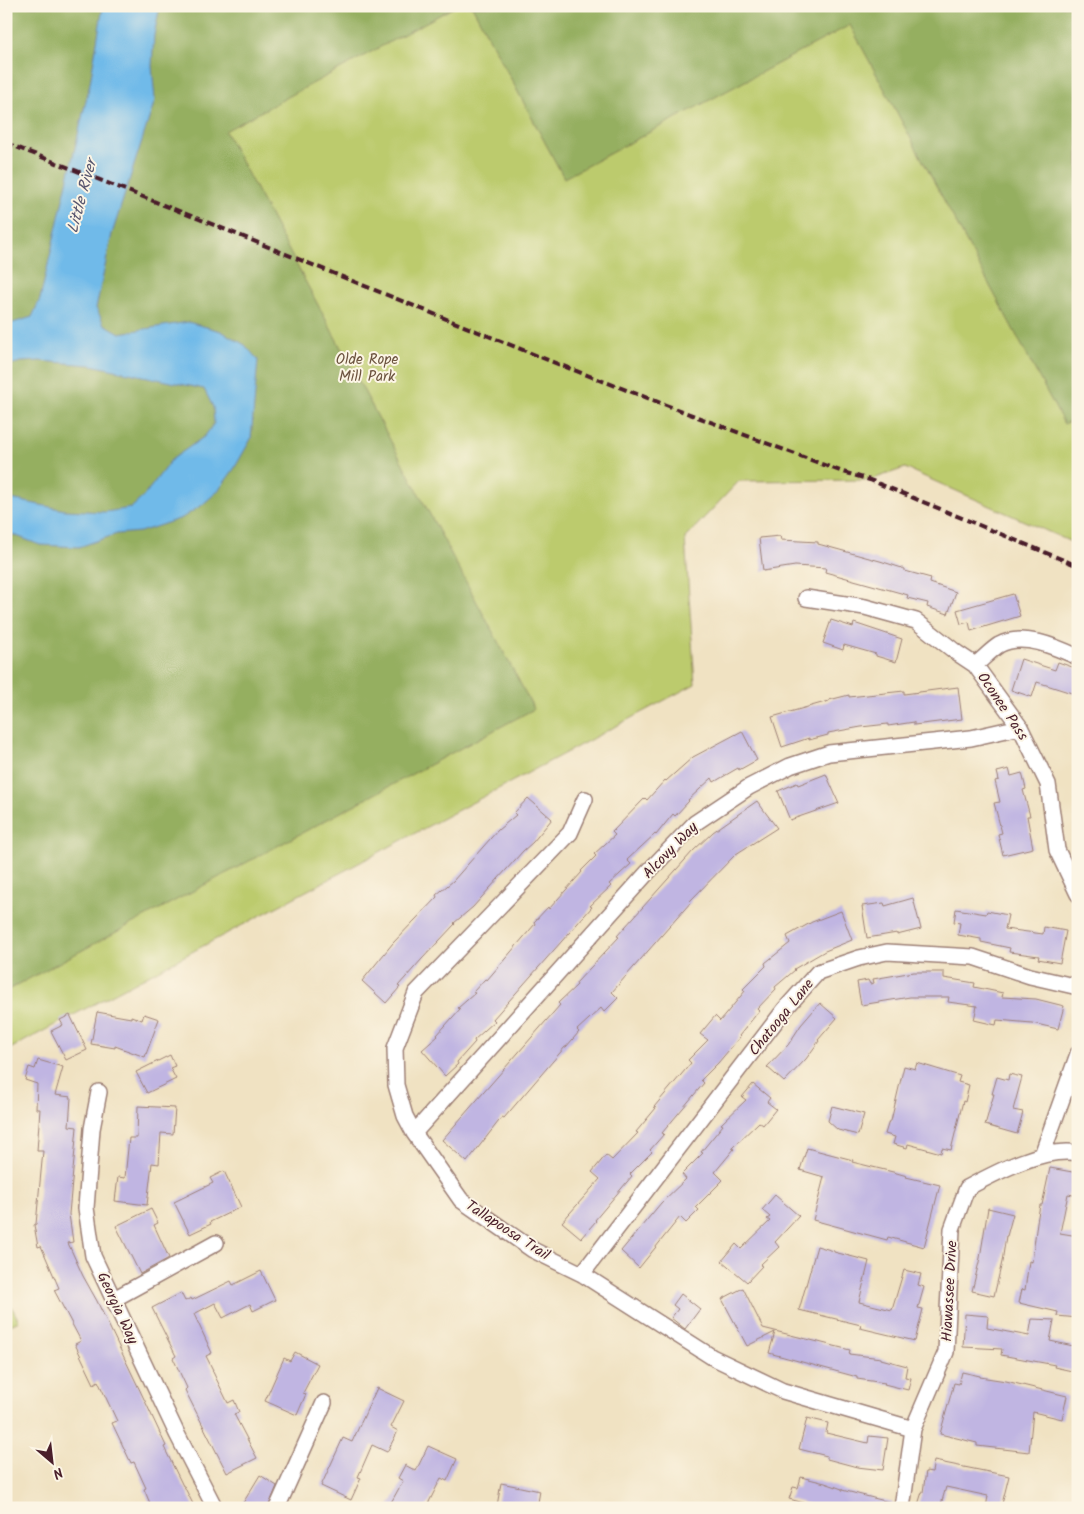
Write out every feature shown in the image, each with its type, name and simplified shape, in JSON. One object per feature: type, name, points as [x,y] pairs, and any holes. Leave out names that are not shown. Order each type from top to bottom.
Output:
[{"type":"street","name":"Oconee Pass","points":[[806,598],[865,607],[916,620],[975,665],[1020,727],[1048,784],[1057,850],[1078,894]]},
{"type":"street","points":[[975,665],[1000,645],[1024,639],[1057,648],[1078,657]]},
{"type":"street","name":"Alcovy Way","points":[[414,1132],[694,823],[741,792],[790,766],[829,753],[971,738],[1020,727]]},
{"type":"street","name":"Tallapoosa Trail","points":[[585,799],[570,833],[416,993],[395,1048],[396,1085],[405,1116],[414,1132],[462,1200],[533,1250],[582,1274],[712,1357],[783,1391],[913,1429]]},
{"type":"street","name":"Chatooga Lane","points":[[582,1274],[785,1009],[818,972],[858,958],[886,952],[925,953],[973,957],[1030,976],[1078,987]]},
{"type":"street","points":[[1042,1155],[1078,1054]]},
{"type":"street","name":"Georgia Way","points":[[99,1092],[92,1129],[86,1208],[93,1256],[177,1434],[215,1508]]},
{"type":"street","name":"Hiawassee Drive","points":[[902,1508],[913,1429],[946,1352],[952,1229],[967,1188],[997,1173],[1042,1155],[1078,1153]]},
{"type":"street","points":[[114,1299],[216,1243]]},
{"type":"street","points":[[276,1508],[324,1403]]},
{"type":"green space","name":"Olde Rope Mill Park","points":[[6,6],[1078,6],[1078,545],[905,468],[870,480],[739,481],[685,538],[695,684],[6,1051]]},
{"type":"green space","points":[[6,6],[456,6],[225,131],[534,709],[6,991]]},
{"type":"green space","points":[[472,6],[1078,6],[1078,417],[1064,424],[850,25],[564,178]]},
{"type":"green space","points":[[6,1296],[19,1321],[6,1327]]},
{"type":"water","name":"Little River","points":[[103,6],[160,6],[154,35],[152,66],[155,100],[112,234],[96,308],[104,324],[120,333],[188,322],[221,331],[245,345],[258,360],[251,439],[234,469],[218,491],[202,505],[182,518],[140,532],[117,534],[79,547],[40,545],[6,532],[6,498],[65,510],[105,512],[131,508],[143,497],[171,460],[205,436],[214,423],[213,407],[204,389],[91,365],[40,361],[21,362],[6,366],[6,325],[32,317],[40,299],[90,83]]},
{"type":"building","points":[[780,536],[781,540],[818,542],[818,544],[880,561],[905,569],[905,571],[931,578],[930,583],[956,592],[948,614],[927,607],[928,603],[907,598],[908,595],[825,572],[826,568],[795,566],[763,571],[759,538]]},
{"type":"building","points":[[1013,594],[1020,616],[971,631],[969,622],[961,624],[957,610]]},
{"type":"building","points":[[831,620],[853,627],[854,623],[902,639],[896,662],[844,645],[843,650],[823,643]]},
{"type":"building","points":[[1021,659],[1055,670],[1058,662],[1078,669],[1078,695],[1037,682],[1032,697],[1011,690]]},
{"type":"building","points":[[958,687],[962,719],[914,725],[914,722],[888,726],[888,724],[861,727],[828,733],[828,735],[809,740],[809,738],[782,747],[772,717],[849,695],[849,697],[904,691],[904,694]]},
{"type":"building","points":[[742,731],[757,760],[739,770],[738,768],[714,782],[712,778],[688,800],[675,816],[673,814],[656,835],[627,860],[631,864],[609,884],[611,886],[590,906],[592,907],[493,1019],[495,1021],[474,1040],[475,1042],[457,1062],[458,1064],[445,1076],[422,1050],[438,1036],[460,1009],[458,1008],[475,993],[473,992],[485,979],[487,980],[535,924],[534,922],[548,907],[549,909],[596,856],[594,854],[615,835],[612,832],[645,798],[647,800],[665,780],[693,757]]},
{"type":"building","points":[[1009,769],[1011,776],[1022,773],[1026,789],[1023,790],[1030,816],[1027,816],[1033,848],[1003,855],[998,834],[1002,833],[994,803],[1000,802],[995,781],[999,780],[997,772]]},
{"type":"building","points":[[826,774],[839,803],[790,820],[778,791]]},
{"type":"building","points":[[528,798],[552,819],[473,907],[454,923],[398,986],[400,987],[386,1003],[362,981],[393,943],[437,897],[436,895],[453,881],[498,830],[516,815],[514,813]]},
{"type":"building","points":[[757,801],[777,828],[736,854],[690,901],[612,992],[618,998],[604,1012],[601,1008],[577,1030],[579,1032],[504,1118],[502,1117],[467,1162],[442,1140],[560,1005],[558,1003],[577,985],[576,983],[619,937],[617,936],[693,851],[713,832]]},
{"type":"building","points":[[913,898],[921,929],[897,935],[897,933],[867,938],[862,906],[884,903],[885,906]]},
{"type":"building","points":[[956,909],[986,914],[987,911],[1008,915],[1005,929],[1043,934],[1044,927],[1066,931],[1060,963],[1038,959],[1039,956],[1009,952],[1010,948],[981,942],[981,939],[958,935],[960,923],[954,922]]},
{"type":"building","points":[[841,911],[852,940],[825,951],[794,969],[775,987],[776,989],[757,1009],[759,1011],[740,1037],[701,1080],[704,1083],[662,1133],[664,1134],[650,1150],[652,1152],[630,1174],[632,1176],[581,1238],[562,1222],[600,1179],[592,1172],[606,1155],[612,1160],[638,1133],[636,1132],[656,1108],[654,1107],[691,1063],[688,1060],[708,1040],[700,1034],[715,1016],[720,1021],[745,991],[743,989],[766,966],[765,963],[790,943],[787,936],[812,922]]},
{"type":"building","points":[[914,972],[944,972],[944,978],[975,983],[974,987],[1003,993],[1002,997],[1036,999],[1064,1006],[1058,1029],[1032,1023],[997,1020],[996,1025],[974,1020],[977,1006],[948,1002],[949,997],[910,997],[861,1005],[857,982],[868,980],[870,984],[874,983],[873,979]]},
{"type":"building","points":[[820,1003],[837,1018],[818,1040],[806,1059],[784,1082],[767,1067],[788,1045],[801,1025]]},
{"type":"building","points":[[97,1012],[131,1018],[131,1016],[142,1020],[144,1014],[159,1019],[145,1057],[115,1046],[115,1048],[91,1044]]},
{"type":"building","points":[[70,1015],[87,1050],[66,1060],[51,1031],[63,1025],[60,1020]]},
{"type":"building","points":[[170,1055],[175,1066],[170,1068],[176,1079],[147,1093],[136,1072]]},
{"type":"building","points":[[38,1060],[63,1067],[55,1095],[71,1097],[69,1126],[77,1127],[69,1214],[73,1242],[68,1243],[145,1401],[166,1446],[164,1447],[195,1508],[152,1508],[144,1489],[146,1488],[134,1462],[131,1463],[112,1423],[117,1421],[98,1381],[94,1384],[75,1344],[81,1341],[54,1290],[59,1288],[41,1246],[38,1247],[34,1225],[36,1224],[43,1151],[37,1151],[40,1109],[36,1109],[37,1084],[25,1080],[29,1067],[35,1069]]},
{"type":"building","points":[[917,1063],[960,1076],[958,1082],[969,1085],[965,1102],[963,1101],[951,1150],[942,1148],[941,1153],[908,1144],[907,1148],[893,1144],[895,1137],[885,1134],[889,1121],[891,1121],[904,1066],[915,1069]]},
{"type":"building","points":[[1009,1074],[1022,1077],[1013,1110],[1023,1112],[1017,1134],[985,1125],[997,1077],[1008,1080]]},
{"type":"building","points":[[753,1084],[770,1098],[767,1102],[776,1109],[763,1125],[759,1122],[732,1148],[734,1149],[715,1172],[723,1180],[696,1207],[699,1210],[686,1223],[680,1217],[639,1268],[621,1251],[661,1203],[686,1179],[682,1174],[703,1153],[701,1152],[723,1125],[721,1124],[746,1100],[742,1097]]},
{"type":"building","points":[[138,1106],[175,1108],[173,1134],[161,1133],[159,1164],[152,1163],[147,1205],[115,1201],[118,1177],[125,1178],[129,1138],[137,1138]]},
{"type":"building","points":[[832,1106],[864,1114],[858,1135],[838,1130],[828,1121]]},
{"type":"building","points":[[807,1148],[940,1185],[924,1247],[888,1237],[887,1240],[813,1220],[824,1177],[800,1170]]},
{"type":"building","points":[[1050,1168],[1078,1173],[1078,1196],[1068,1194],[1060,1233],[1078,1236],[1078,1318],[1057,1316],[1058,1312],[1019,1303],[1022,1289],[1025,1290],[1029,1261],[1032,1262],[1040,1205],[1042,1205]]},
{"type":"building","points":[[224,1171],[241,1207],[190,1234],[174,1202],[213,1183],[210,1178]]},
{"type":"building","points":[[775,1195],[799,1216],[775,1242],[779,1247],[760,1265],[762,1266],[747,1282],[722,1261],[736,1244],[741,1249],[770,1221],[767,1219],[770,1217],[762,1210]]},
{"type":"building","points":[[988,1208],[1013,1214],[1006,1236],[994,1296],[972,1291],[980,1258]]},
{"type":"building","points":[[151,1209],[158,1223],[154,1225],[169,1258],[140,1274],[116,1226]]},
{"type":"building","points":[[817,1246],[869,1261],[859,1302],[892,1310],[904,1270],[921,1274],[918,1285],[924,1287],[918,1308],[923,1309],[915,1341],[860,1328],[861,1325],[799,1310]]},
{"type":"building","points":[[261,1271],[275,1300],[253,1311],[250,1304],[223,1318],[215,1303],[194,1314],[212,1353],[206,1356],[212,1370],[228,1403],[234,1400],[239,1412],[234,1414],[257,1458],[227,1473],[185,1390],[187,1388],[173,1358],[176,1356],[152,1308],[181,1293],[185,1301],[191,1298],[192,1300],[231,1281],[233,1285]]},
{"type":"building","points":[[743,1288],[763,1328],[850,1350],[849,1354],[881,1358],[907,1366],[905,1377],[911,1378],[908,1390],[885,1383],[857,1379],[857,1377],[769,1353],[775,1332],[747,1346],[722,1299]]},
{"type":"building","points":[[681,1294],[700,1309],[685,1329],[671,1318],[678,1309],[673,1305]]},
{"type":"building","points":[[965,1314],[988,1316],[987,1328],[1029,1336],[1032,1319],[1054,1320],[1050,1341],[1078,1347],[1078,1359],[1075,1358],[1072,1371],[1054,1367],[1055,1365],[1001,1355],[1002,1349],[963,1347]]},
{"type":"building","points":[[295,1352],[318,1364],[303,1393],[306,1394],[297,1415],[265,1401],[284,1358],[290,1361]]},
{"type":"building","points":[[962,1372],[1067,1396],[1062,1419],[1033,1412],[1029,1452],[977,1446],[977,1443],[940,1434],[954,1383],[959,1384]]},
{"type":"building","points":[[377,1388],[404,1401],[391,1427],[398,1431],[387,1452],[372,1445],[358,1477],[361,1478],[351,1500],[321,1486],[343,1438],[352,1442]]},
{"type":"building","points":[[807,1418],[828,1423],[826,1433],[868,1443],[869,1436],[888,1438],[883,1470],[857,1467],[827,1459],[827,1456],[799,1449]]},
{"type":"building","points":[[428,1446],[457,1459],[447,1481],[441,1478],[426,1508],[388,1508],[403,1481],[398,1478],[405,1465],[416,1471]]},
{"type":"building","points":[[934,1461],[1009,1476],[1001,1508],[986,1508],[988,1496],[946,1487],[940,1508],[917,1508],[923,1492],[926,1471],[932,1472]]},
{"type":"building","points":[[260,1475],[277,1486],[268,1508],[251,1508],[243,1503]]},
{"type":"building","points":[[801,1477],[893,1503],[893,1508],[823,1508],[789,1499],[793,1487],[798,1488]]},
{"type":"building","points":[[501,1483],[540,1491],[537,1508],[497,1506]]},
{"type":"railway","points":[[6,143],[550,361],[840,471],[870,480],[1078,566]]}]
